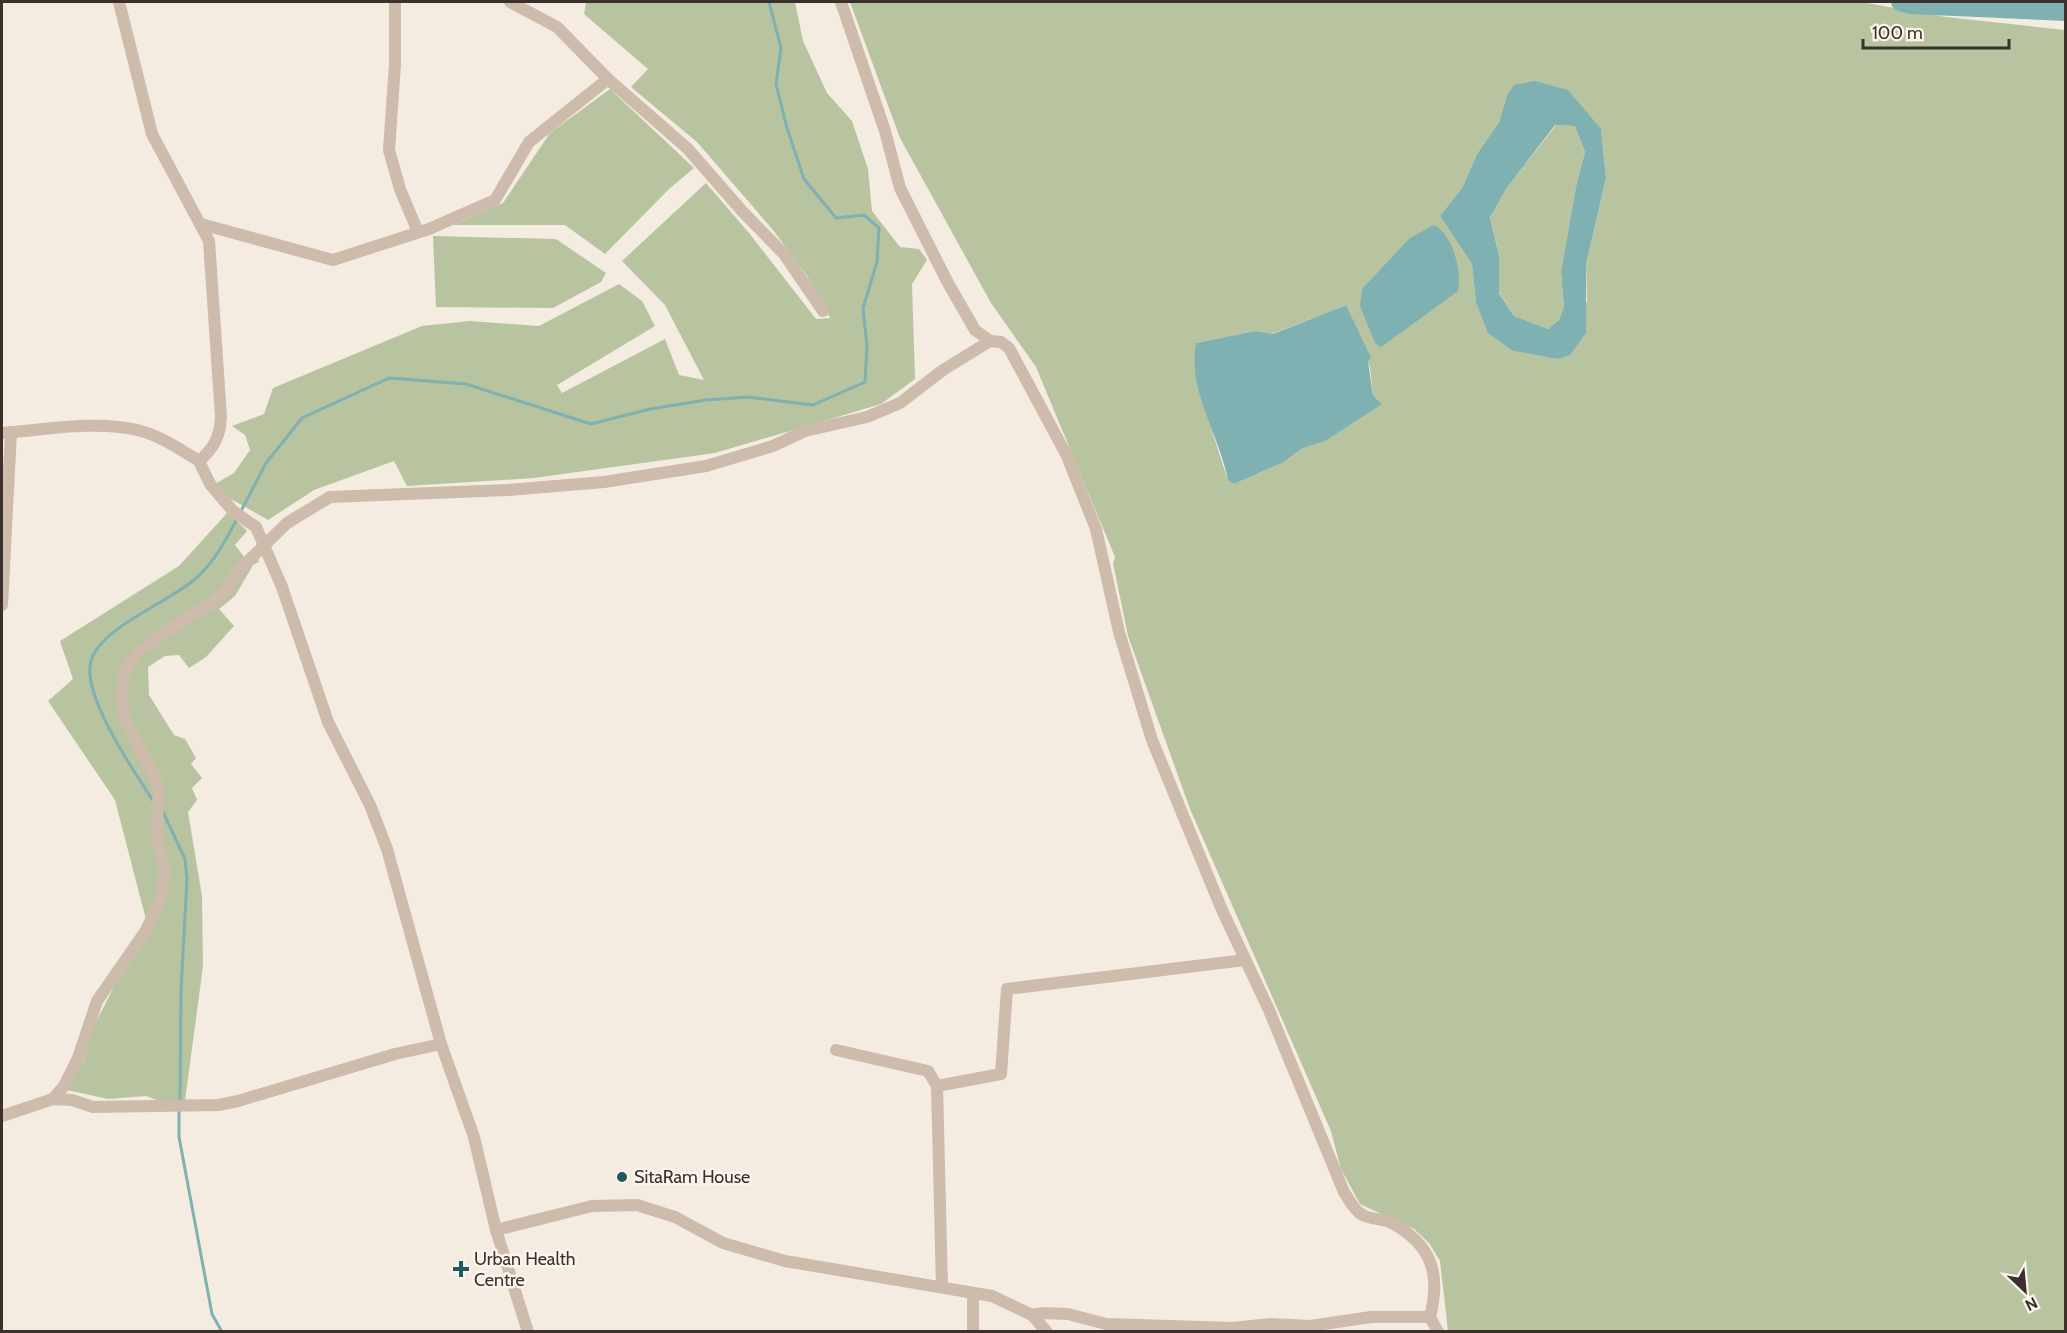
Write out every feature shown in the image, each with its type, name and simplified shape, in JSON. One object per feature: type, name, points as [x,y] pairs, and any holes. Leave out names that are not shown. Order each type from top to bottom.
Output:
[{"type":"street","points":[[119,2],[152,134],[209,241],[221,417],[220,435],[209,452],[199,461]]},
{"type":"street","points":[[395,2],[395,65],[389,150],[400,189],[418,232]]},
{"type":"street","points":[[510,2],[558,27],[608,80],[688,149],[741,211],[784,254],[823,311]]},
{"type":"street","points":[[841,2],[885,131],[900,188],[975,330],[990,341],[1001,342],[1009,348],[1067,456],[1096,529],[1119,632],[1152,740],[1222,910],[1269,1010],[1344,1192],[1360,1214],[1390,1222],[1421,1244],[1434,1268],[1436,1296],[1430,1317],[1438,1332]]},
{"type":"street","points":[[201,224],[333,260],[418,232],[495,201],[529,142],[608,80]]},
{"type":"street","points":[[53,1099],[64,1086],[78,1058],[98,1001],[145,932],[160,901],[165,871],[156,834],[159,791],[154,775],[126,722],[121,698],[125,669],[139,652],[175,625],[211,604],[228,588],[237,572],[287,523],[330,497],[562,485],[646,476],[706,466],[773,446],[805,431],[867,417],[900,404],[943,370],[990,341]]},
{"type":"street","points":[[2,605],[6,433],[101,426],[137,430],[167,442],[199,461],[210,484],[233,511],[248,519],[256,527],[282,587],[328,722],[370,805],[387,849],[441,1044],[474,1137],[496,1230],[528,1332]]},
{"type":"street","points":[[936,1086],[1001,1074],[1007,988],[1245,960]]},
{"type":"street","points":[[2,1116],[53,1099],[72,1100],[93,1107],[186,1106],[238,1101],[395,1054],[441,1044]]},
{"type":"street","points":[[836,1050],[928,1071],[936,1086],[942,1287]]},
{"type":"street","points":[[496,1230],[592,1206],[637,1205],[675,1217],[723,1244],[785,1261],[993,1296],[1032,1315],[1047,1332]]},
{"type":"street","points":[[973,1293],[973,1332]]},
{"type":"street","points":[[1032,1315],[1068,1314],[1106,1324],[1213,1328],[1271,1324],[1310,1326],[1371,1317],[1430,1317]]},
{"type":"green space","points":[[586,2],[795,2],[803,41],[827,93],[852,121],[868,169],[872,211],[900,247],[919,249],[927,260],[912,284],[915,379],[881,404],[715,453],[534,478],[407,486],[394,461],[314,490],[268,520],[231,499],[215,484],[234,473],[250,450],[245,435],[232,426],[264,414],[273,388],[422,326],[470,321],[539,326],[619,284],[642,301],[655,326],[557,385],[562,393],[665,339],[679,375],[704,380],[665,305],[622,261],[706,183],[749,233],[816,319],[830,318],[807,276],[773,230],[697,142],[631,87],[648,69],[584,14]]},
{"type":"green space","points":[[850,2],[1861,2],[1946,17],[2065,30],[2065,1331],[1448,1331],[1440,1261],[1429,1243],[1414,1229],[1360,1204],[1341,1169],[1331,1131],[1190,809],[1128,636],[1113,563],[1115,557],[1036,367],[991,303],[900,138]],"holes":[[[1507,95],[1601,129],[1606,178],[1586,264],[1587,301],[1557,359],[1513,351],[1476,302],[1472,264],[1440,216],[1462,188],[1477,154],[1499,122]],[[1346,305],[1370,367],[1373,396],[1325,441],[1301,449],[1284,462],[1234,484],[1228,481],[1200,393],[1196,343],[1255,331],[1272,334]]]},
{"type":"green space","points":[[610,89],[694,168],[669,189],[605,254],[565,225],[453,225],[503,203],[550,133]]},
{"type":"green space","points":[[1556,125],[1575,126],[1585,152],[1561,272],[1564,307],[1559,320],[1548,329],[1514,316],[1499,292],[1499,256],[1490,216],[1506,189]]},
{"type":"green space","points":[[433,236],[556,239],[606,273],[601,282],[553,308],[436,307]]},
{"type":"green space","points":[[228,512],[247,531],[235,545],[244,557],[260,561],[253,565],[235,596],[219,609],[234,626],[206,657],[189,668],[179,655],[165,656],[148,667],[149,695],[174,735],[185,739],[196,758],[191,764],[202,778],[192,788],[197,800],[188,812],[202,896],[203,966],[185,1101],[168,1104],[146,1096],[108,1099],[67,1090],[84,1060],[93,1028],[115,985],[150,935],[115,800],[48,701],[73,679],[60,641],[179,566]]},
{"type":"water","points":[[1535,81],[1568,90],[1601,129],[1606,178],[1586,264],[1586,333],[1570,355],[1557,359],[1513,351],[1488,333],[1476,302],[1472,264],[1440,216],[1462,188],[1477,154],[1499,122],[1507,95],[1514,85]],"holes":[[[1555,125],[1575,126],[1585,152],[1576,187],[1561,272],[1564,307],[1559,320],[1548,329],[1514,316],[1499,293],[1499,256],[1490,217],[1506,189]]]},
{"type":"water","points":[[1434,225],[1446,236],[1455,254],[1459,274],[1458,291],[1381,347],[1375,343],[1360,306],[1362,289],[1410,238]]},
{"type":"water","points":[[1346,305],[1371,358],[1368,361],[1373,396],[1382,404],[1325,441],[1301,449],[1284,462],[1234,484],[1228,481],[1200,396],[1194,361],[1196,343],[1255,331],[1273,334]]},
{"type":"waterway","points":[[241,511],[266,463],[302,418],[389,378],[466,384],[591,424],[650,409],[706,400],[748,397],[813,405],[865,382],[867,347],[863,308],[877,262],[879,228],[864,215],[836,218],[804,179],[787,128],[776,84],[781,48],[769,2]]},
{"type":"waterway","points":[[1900,2],[1910,5],[2066,12]]},
{"type":"waterway","points":[[154,802],[123,754],[102,713],[90,676],[91,661],[97,649],[120,627],[194,580],[219,551],[238,517]]},
{"type":"waterway","points":[[163,812],[185,859],[187,879],[181,990],[180,1101]]},
{"type":"waterway","points":[[179,1108],[179,1137],[212,1314],[222,1332]]},
{"type":"place","name":"SitaRam House","points":[[622,1177]]},
{"type":"place","name":"Urban Health Centre","points":[[461,1269]]}]
